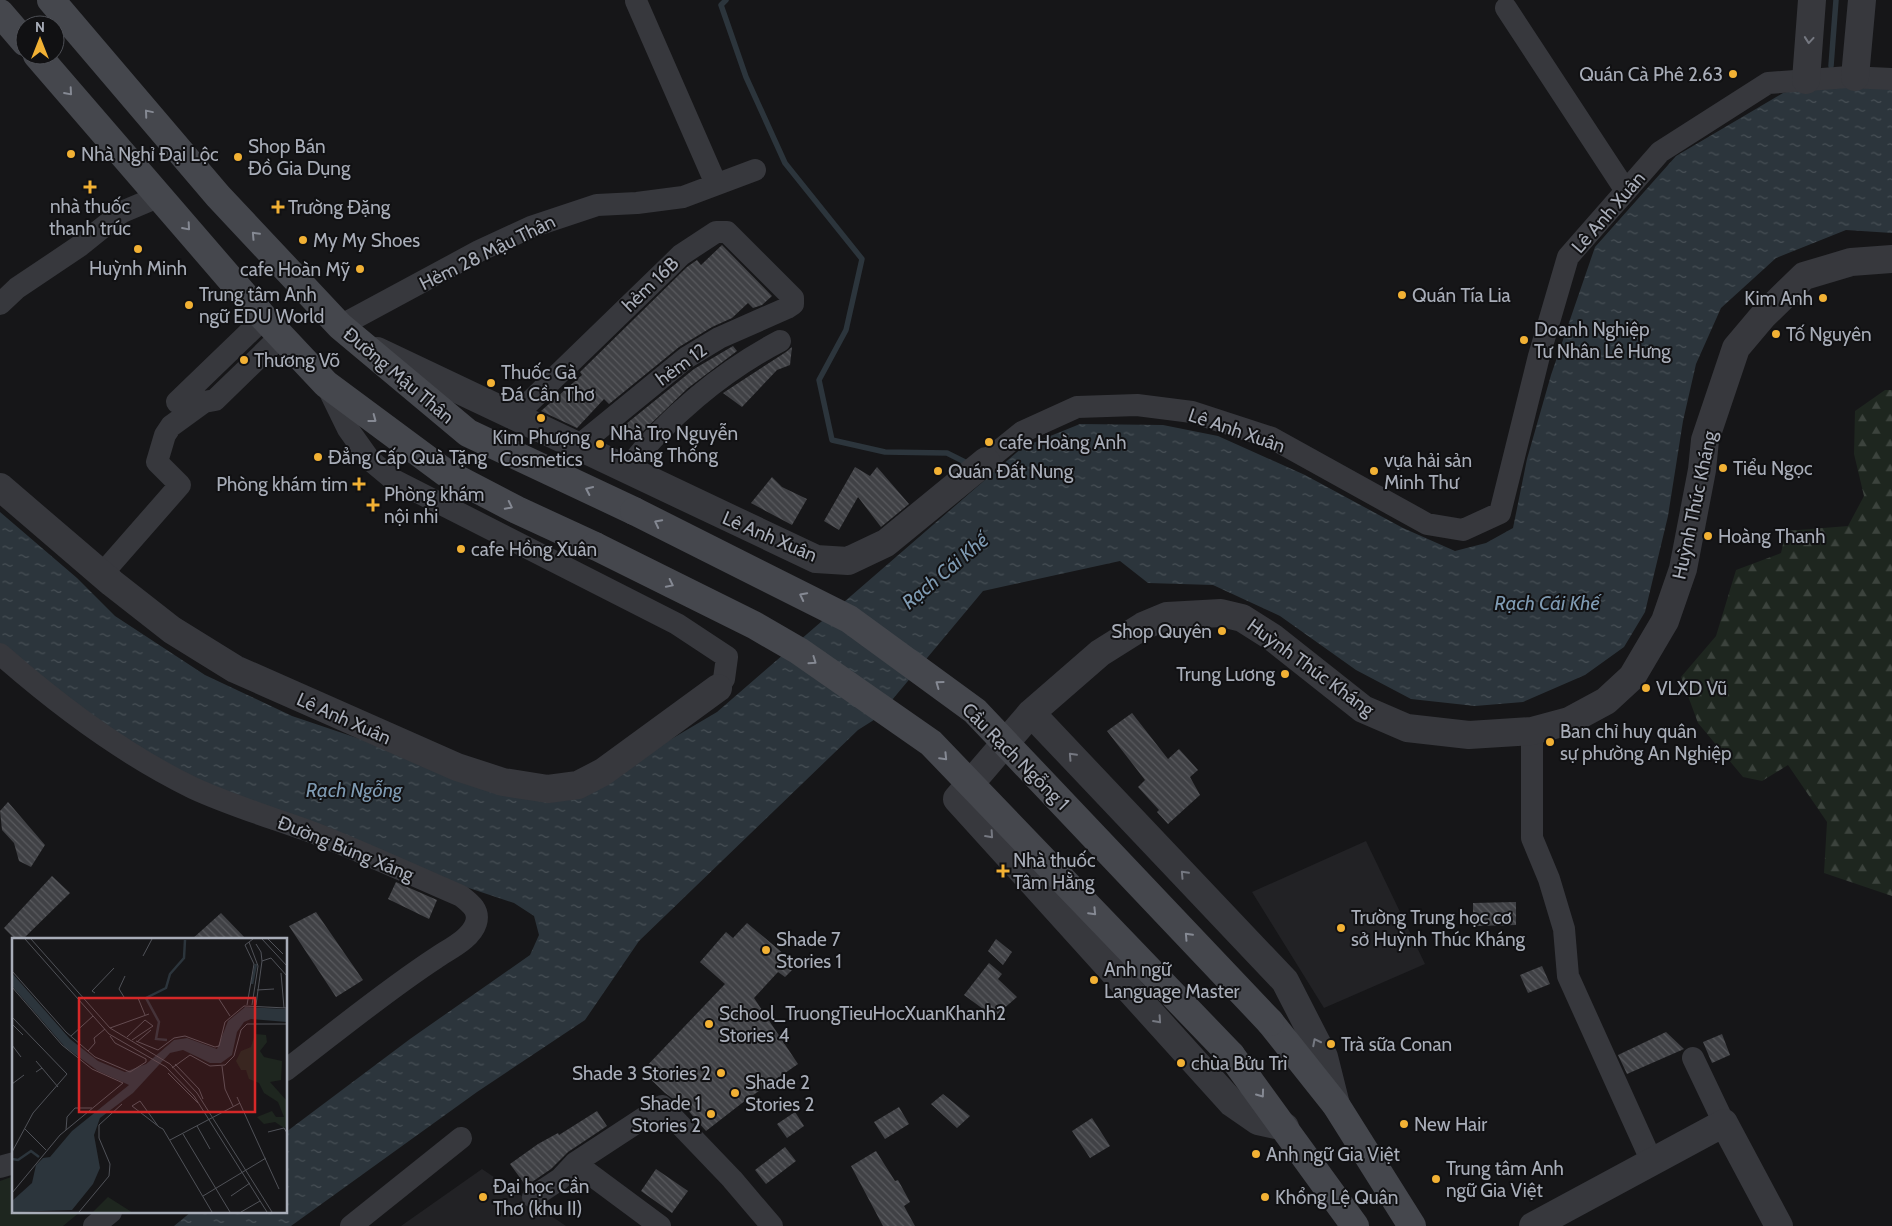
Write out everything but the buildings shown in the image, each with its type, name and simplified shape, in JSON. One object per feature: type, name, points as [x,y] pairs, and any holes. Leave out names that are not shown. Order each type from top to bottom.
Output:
[{"type":"main road","name":"Đường Mậu Thân","points":[[51,0],[218,196],[340,326],[468,433],[634,511]]},
{"type":"main road","points":[[0,13],[15,30]]},
{"type":"main road","points":[[46,65],[272,327],[326,384],[446,473],[517,510],[595,546],[754,625],[799,651],[931,744],[1231,1055],[1355,1226]]},
{"type":"main road","name":"Cầu Rạch Ngỗng 1","points":[[634,511],[850,619],[975,711],[1270,1022],[1336,1105]]},
{"type":"main road","points":[[1336,1105],[1412,1226]]},
{"type":"street","points":[[1806,80],[1812,0]]},
{"type":"street","points":[[1855,77],[1862,0]]},
{"type":"street","points":[[636,1],[716,184]]},
{"type":"street","points":[[1506,8],[1626,190]]},
{"type":"street","name":"Lê Anh Xuân","points":[[362,344],[816,559],[848,561],[886,543],[1022,432],[1077,407],[1137,406],[1192,412],[1272,438],[1427,524],[1463,530],[1500,513],[1538,356],[1568,257],[1660,152],[1768,83],[1855,77],[1892,79]]},
{"type":"street","name":"Hẻm 28 Mậu Thân","points":[[340,326],[479,251],[531,227],[597,205],[637,203],[683,197],[755,170]]},
{"type":"street","points":[[0,304],[17,288],[81,245],[122,212],[160,196]]},
{"type":"street","name":"hẻm 16B","points":[[514,416],[681,255],[716,232],[727,232],[793,298]]},
{"type":"street","name":"Huỳnh Thúc Kháng","points":[[1284,1127],[1258,1121],[1232,1103],[957,799],[1031,713],[1100,653],[1143,626],[1167,616],[1221,613],[1242,618],[1272,637],[1363,709],[1406,728],[1469,735],[1532,731],[1569,721],[1606,700],[1632,677],[1665,621],[1683,569],[1702,470],[1705,440],[1736,348],[1762,316],[1804,276],[1851,262],[1892,259]]},
{"type":"street","name":"hẻm 12","points":[[577,446],[686,358],[719,338],[787,308],[793,304],[793,298]]},
{"type":"street","points":[[177,402],[272,327]]},
{"type":"street","points":[[102,574],[185,490],[157,462],[168,430],[204,402],[215,400],[272,327]]},
{"type":"street","points":[[626,470],[656,434],[731,369],[780,341]]},
{"type":"street","points":[[326,384],[348,429],[370,460],[394,480],[677,624],[727,656],[724,679],[718,688]]},
{"type":"street","name":"Lê Anh Xuân","points":[[0,487],[102,574],[172,630],[235,669],[457,767],[503,782],[548,789],[578,785],[603,772],[718,688]]},
{"type":"street","name":"Đường Búng Xáng","points":[[0,654],[39,688],[89,724],[144,761],[192,787],[225,802],[324,838],[460,896],[472,904],[477,914],[476,924],[461,941],[405,978],[288,1068]]},
{"type":"street","points":[[1031,713],[1284,981],[1324,1057],[1336,1105]]},
{"type":"street","points":[[1532,731],[1532,838],[1564,929],[1568,976],[1652,1162]]},
{"type":"street","points":[[1693,1058],[1724,1123],[1779,1226]]},
{"type":"street","points":[[534,1198],[560,1179],[575,1163],[662,1106],[732,1179],[772,1226]]},
{"type":"street","points":[[1532,1226],[1724,1123]]},
{"type":"street","points":[[351,1226],[461,1138]]},
{"type":"street","points":[[575,1163],[660,1226]]},
{"type":"street","points":[[94,1226],[109,1214]]},
{"type":"shaded area","name":"Trường Trung học cơ sở Huỳnh Thúc Kháng","points":[[1366,841],[1425,964],[1324,1008],[1252,892]]},
{"type":"shaded area","name":"Đại học Cần Thơ (khu II)","points":[[482,1169],[566,1226],[401,1226]]},
{"type":"green space","points":[[1885,390],[1892,390],[1892,896],[1824,873],[1827,822],[1788,765],[1762,781],[1743,777],[1698,723],[1681,677],[1716,636],[1736,570],[1781,553],[1786,531],[1848,526],[1864,496],[1854,454],[1855,411]]},
{"type":"green space","points":[[12,1177],[12,1214],[78,1214],[63,1226],[0,1226],[0,1181]]},
{"type":"water","name":"Rạch Cái Khế","points":[[1830,81],[1892,89],[1892,233],[1846,230],[1776,258],[1721,308],[1696,364],[1683,421],[1668,516],[1645,612],[1624,647],[1585,675],[1523,702],[1475,706],[1411,699],[1356,670],[1280,616],[1213,585],[1148,583],[1120,561],[983,591],[877,718],[858,730],[639,941],[585,1020],[477,1092],[291,1226],[174,1226],[189,1214],[288,1214],[288,1130],[410,1039],[530,955],[539,935],[534,916],[514,903],[445,880],[207,788],[128,744],[0,645],[0,512],[77,578],[115,616],[205,675],[292,716],[372,743],[587,789],[717,712],[1023,447],[1080,424],[1163,425],[1218,436],[1305,475],[1403,528],[1455,551],[1486,543],[1513,528],[1527,459],[1551,375],[1595,247],[1676,156],[1783,93]]},
{"type":"waterway","points":[[726,0],[721,5],[746,77],[785,163],[862,259],[846,330],[819,380],[832,440],[885,452],[947,453],[969,464]]},
{"type":"waterway","points":[[1831,66],[1836,0]]},
{"type":"place","name":"Quán Cà Phê 2.63","points":[[1733,74]]},
{"type":"place","name":"Nhà Nghỉ Đại Lộc","points":[[71,154]]},
{"type":"place","name":"Shop Bán Đồ Gia Dụng","points":[[238,157]]},
{"type":"place","name":"nhà thuốc thanh trúc","points":[[90,187]]},
{"type":"place","name":"Trường Đặng","points":[[278,207]]},
{"type":"place","name":"My My Shoes","points":[[303,240]]},
{"type":"place","name":"Huỳnh Minh","points":[[138,249]]},
{"type":"place","name":"cafe Hoàn Mỹ","points":[[360,269]]},
{"type":"place","name":"Quán Tía Lia","points":[[1402,295]]},
{"type":"place","name":"Kim Anh","points":[[1823,298]]},
{"type":"place","name":"Trung tâm Anh ngữ EDU World","points":[[189,305]]},
{"type":"place","name":"Tố Nguyên","points":[[1776,334]]},
{"type":"place","name":"Doanh Nghiệp Tư Nhân Lê Hưng","points":[[1524,340]]},
{"type":"place","name":"Thương Võ","points":[[244,360]]},
{"type":"place","name":"Thuốc Gà Đá Cần Thơ","points":[[491,383]]},
{"type":"place","name":"Kim Phượng Cosmetics","points":[[541,418]]},
{"type":"place","name":"cafe Hoàng Anh","points":[[989,442]]},
{"type":"place","name":"Nhà Trọ Nguyễn Hoàng Thống","points":[[600,444]]},
{"type":"place","name":"Đẳng Cấp Quà Tặng","points":[[318,457]]},
{"type":"place","name":"Tiểu Ngọc","points":[[1723,468]]},
{"type":"place","name":"Quán Đất Nung","points":[[938,471]]},
{"type":"place","name":"vựa hải sản Minh Thư","points":[[1374,471]]},
{"type":"place","name":"Phòng khám tim","points":[[359,484]]},
{"type":"place","name":"Phòng khám nội nhi","points":[[373,505]]},
{"type":"place","name":"Hoàng Thanh","points":[[1708,536]]},
{"type":"place","name":"cafe Hồng Xuân","points":[[461,549]]},
{"type":"place","name":"Shop Quyên","points":[[1222,631]]},
{"type":"place","name":"Trung Lương","points":[[1285,674]]},
{"type":"place","name":"VLXD Vũ","points":[[1646,688]]},
{"type":"place","name":"Ban chỉ huy quân sự phường An Nghiệp","points":[[1550,742]]},
{"type":"place","name":"Nhà thuốc Tâm Hằng","points":[[1003,871]]},
{"type":"place","name":"Trường Trung học cơ sở Huỳnh Thúc Kháng","points":[[1341,928]]},
{"type":"place","name":"Shade 7 Stories 1","points":[[766,950]]},
{"type":"place","name":"Anh ngữ Language Master","points":[[1094,980]]},
{"type":"place","name":"School_TruongTieuHocXuanKhanh2 Stories 4","points":[[709,1024]]},
{"type":"place","name":"Trà sữa Conan","points":[[1331,1044]]},
{"type":"place","name":"chùa Bửu Trì","points":[[1181,1063]]},
{"type":"place","name":"Shade 3 Stories 2","points":[[721,1073]]},
{"type":"place","name":"Shade 2 Stories 2","points":[[735,1093]]},
{"type":"place","name":"Shade 1 Stories 2","points":[[711,1114]]},
{"type":"place","name":"New Hair","points":[[1404,1124]]},
{"type":"place","name":"Anh ngữ Gia Việt","points":[[1256,1154]]},
{"type":"place","name":"Trung tâm Anh ngữ Gia Việt","points":[[1436,1179]]},
{"type":"place","name":"Đại học Cần Thơ (khu II)","points":[[483,1197]]},
{"type":"place","name":"Khổng Lệ Quân","points":[[1265,1197]]},
{"type":"water label","name":"Rạch Ngỗng","points":[[354,790]]}]
